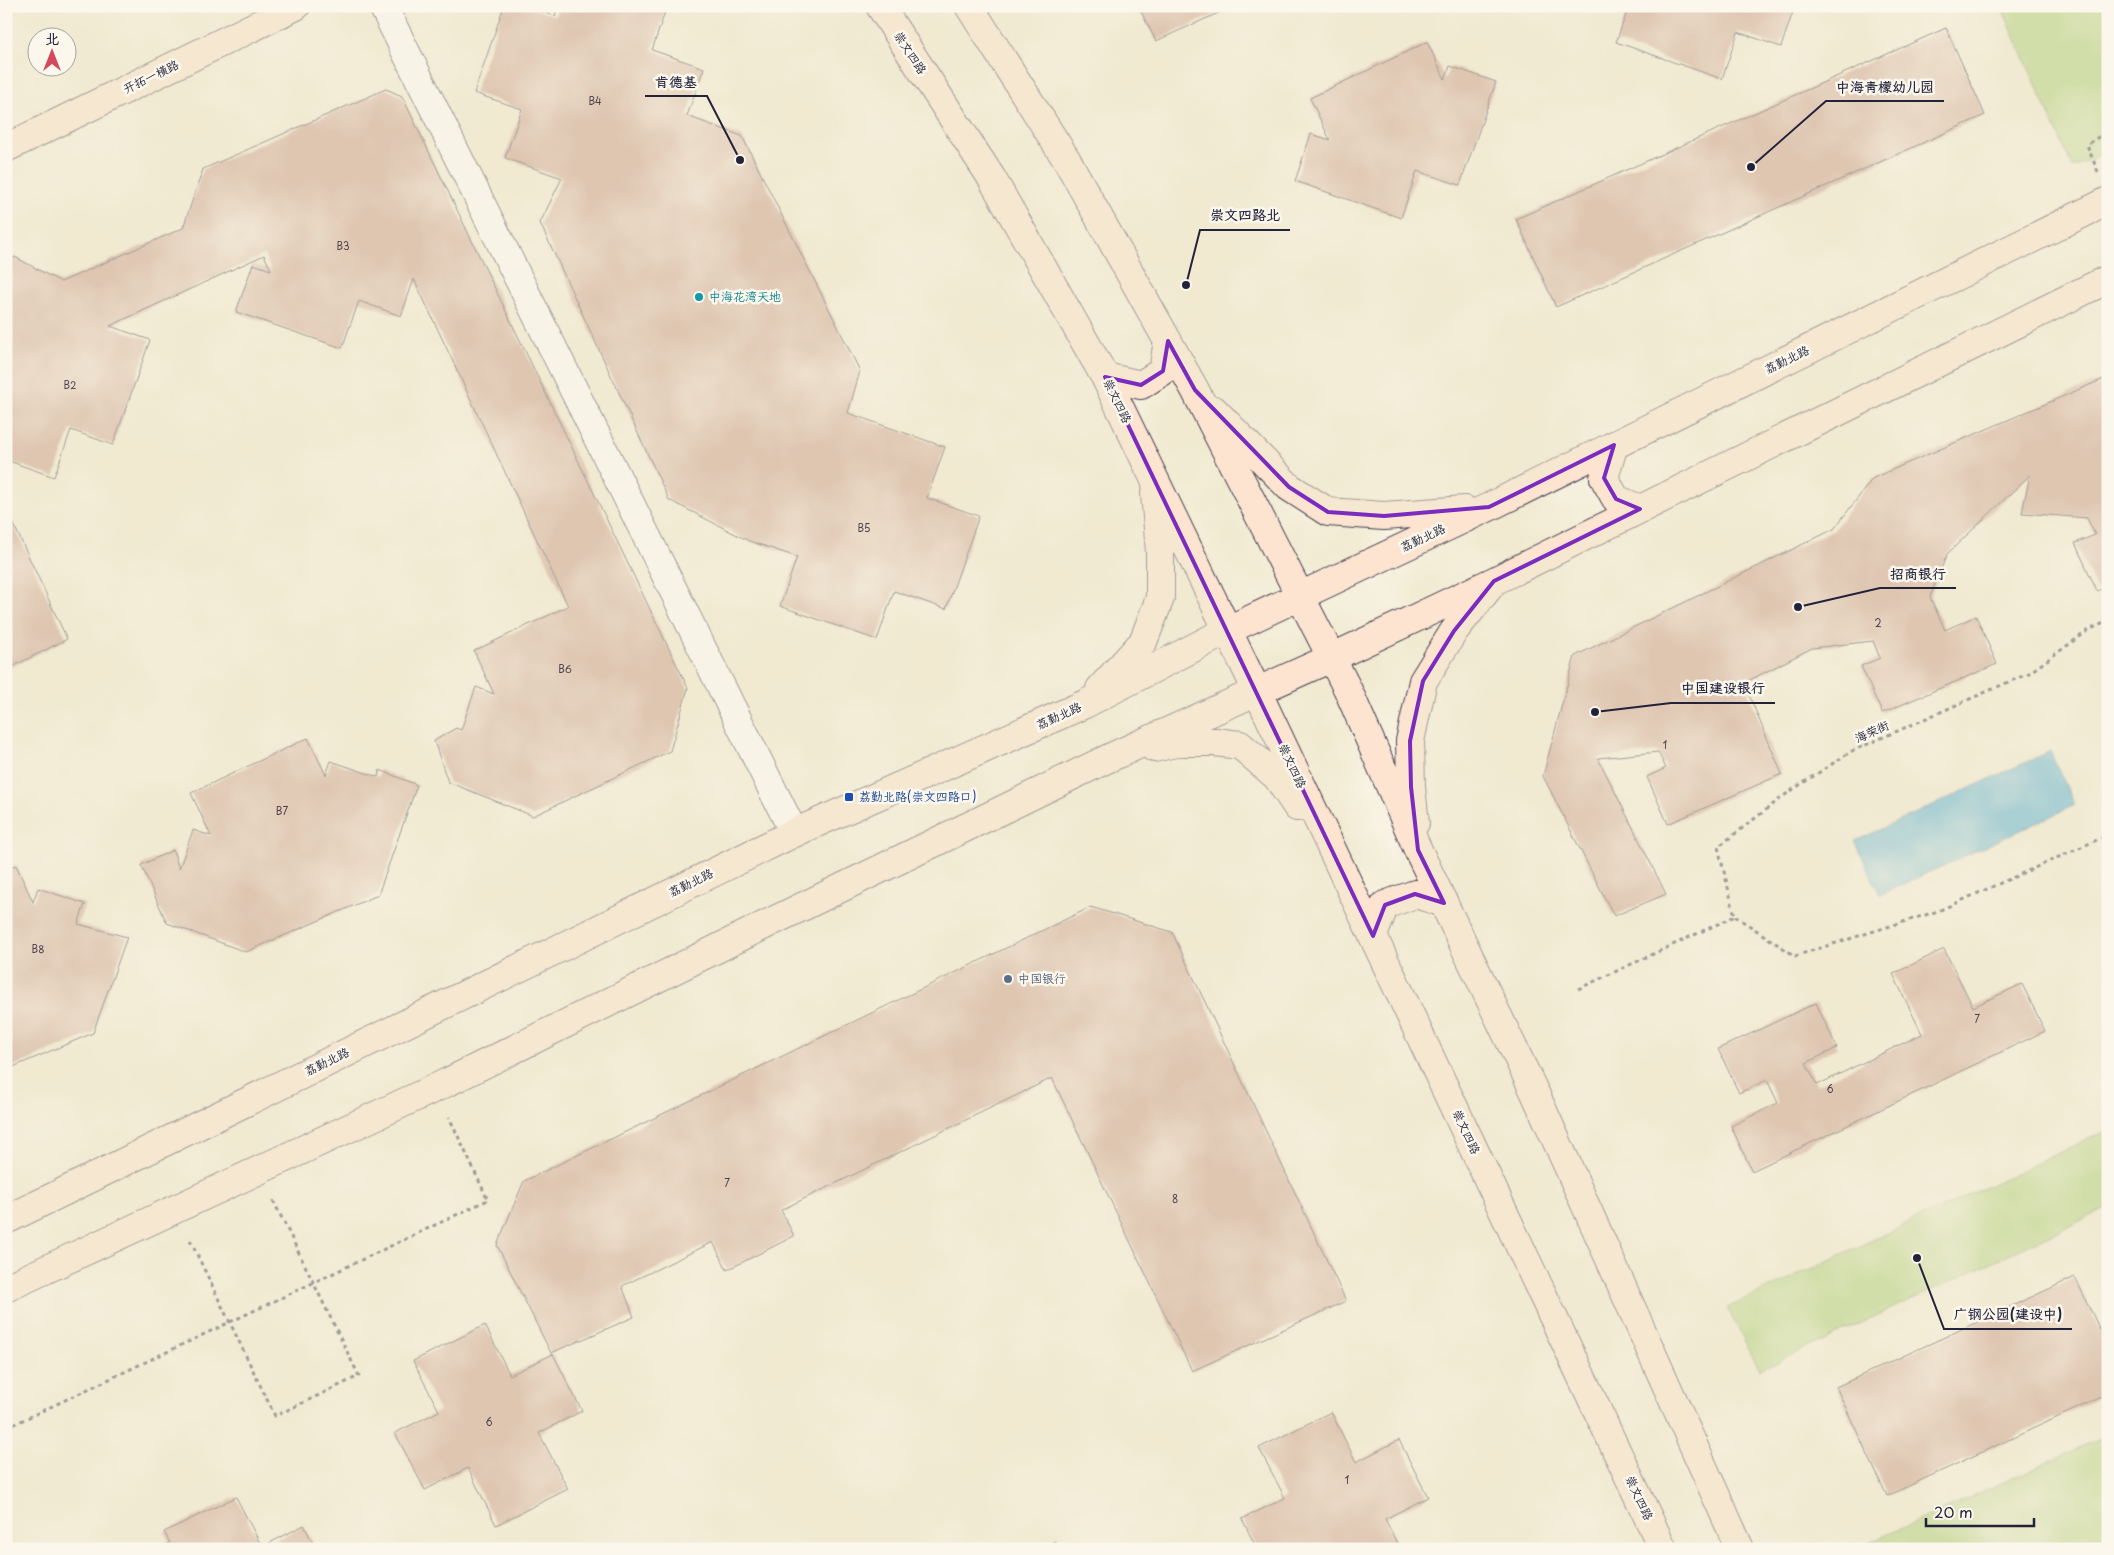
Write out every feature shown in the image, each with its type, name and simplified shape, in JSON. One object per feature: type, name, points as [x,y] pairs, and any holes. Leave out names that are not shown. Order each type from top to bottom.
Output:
[{"type":"main road","name":"开拓一横路","points":[[6,148],[296,6]]},
{"type":"main road","name":"崇文四路","points":[[880,6],[991,176],[1105,377],[1348,882],[1662,1549]]},
{"type":"main road","points":[[969,6],[1068,162],[1168,341],[1348,690],[1418,850],[1535,1094],[1740,1549]]},
{"type":"main road","name":"荔勤北路","points":[[6,1220],[794,832],[1085,704],[1228,630],[1489,507],[1614,445],[2104,190]]},
{"type":"main road","points":[[6,1288],[448,1082],[775,920],[1109,758],[1331,658],[1494,581],[2108,279]]},
{"type":"main road","points":[[1105,377],[1141,385],[1163,371],[1168,341]]},
{"type":"main road","points":[[1194,390],[1290,487],[1328,512],[1384,516],[1429,514],[1489,507]]},
{"type":"main road","points":[[1614,445],[1604,478],[1616,499],[1640,509]]},
{"type":"main road","points":[[1085,704],[1144,642],[1160,598],[1160,552],[1152,473]]},
{"type":"main road","points":[[1418,850],[1411,787],[1410,741],[1423,681],[1454,631],[1494,581]]},
{"type":"main road","points":[[1109,758],[1180,742],[1215,742],[1240,745],[1277,777],[1348,882]]},
{"type":"main road","points":[[1373,936],[1386,906],[1415,894],[1444,903]]},
{"type":"main road","points":[[1644,1511],[1652,1549]]},
{"type":"street","points":[[383,6],[794,832]]},
{"type":"path","points":[[2104,190],[2087,145],[2108,130]]},
{"type":"path","name":"海荣街","points":[[1735,916],[1718,847],[1789,792],[1852,751],[2029,673],[2089,630],[2108,621]]},
{"type":"path","points":[[1578,989],[1735,916],[1795,956],[1938,911],[2108,835]]},
{"type":"path","points":[[6,1428],[488,1200],[449,1116]]},
{"type":"path","points":[[190,1240],[275,1416],[359,1376],[273,1200]]},
{"type":"highlighted area","points":[[1168,341],[1195,390],[1289,487],[1328,512],[1384,516],[1489,507],[1614,445],[1604,478],[1616,499],[1640,509],[1494,581],[1454,631],[1423,681],[1410,741],[1411,787],[1418,850],[1444,903],[1415,894],[1385,905],[1373,936],[1105,377],[1141,385],[1163,371]]},
{"type":"green space","points":[[2001,6],[2108,6],[2108,151],[2073,168]]},
{"type":"green space","points":[[2108,1130],[2108,1208],[1760,1370],[1727,1308]]},
{"type":"green space","points":[[2108,1435],[2108,1549],[1855,1549]]},
{"type":"water","points":[[2050,751],[2075,805],[1880,895],[1855,841]]},
{"type":"building","points":[[504,6],[527,6],[555,16],[558,6],[667,6],[652,50],[704,68],[687,116],[742,136],[860,371],[848,413],[945,447],[927,498],[979,516],[946,609],[894,591],[877,640],[780,606],[797,557],[749,541],[669,500],[540,223],[562,178],[505,158],[522,109],[474,93]]},
{"type":"building","points":[[1138,6],[1234,6],[1156,41]]},
{"type":"building","points":[[1629,6],[1795,6],[1781,47],[1738,32],[1722,79],[1616,42]]},
{"type":"building","points":[[1946,28],[1985,115],[1556,307],[1516,219]]},
{"type":"building","points":[[1427,42],[1445,79],[1450,66],[1496,82],[1460,185],[1417,171],[1401,218],[1295,181],[1311,134],[1330,140],[1310,98]]},
{"type":"building","points":[[386,89],[402,96],[688,688],[670,751],[533,816],[448,782],[434,741],[456,728],[461,730],[476,687],[494,694],[474,651],[568,606],[414,279],[401,316],[359,301],[342,348],[236,312],[253,264],[271,270],[264,255],[110,326],[150,340],[113,445],[71,430],[54,477],[6,460],[6,261],[15,257],[61,282],[183,228],[203,169]]},
{"type":"building","points":[[2108,377],[2108,586],[2097,591],[2075,543],[2095,535],[2087,518],[2022,513],[2030,475],[1947,554],[1930,597],[1945,630],[1976,616],[1997,664],[1882,713],[1861,666],[1880,658],[1873,641],[1812,648],[1744,683],[1782,774],[1668,824],[1647,777],[1666,768],[1658,752],[1598,758],[1666,894],[1614,916],[1543,776],[1575,656],[1834,529],[1873,478]]},
{"type":"building","points":[[6,508],[67,639],[6,670]]},
{"type":"building","points":[[308,738],[326,775],[331,761],[378,777],[380,770],[417,785],[378,895],[246,952],[167,923],[141,865],[173,850],[179,869],[193,830],[211,836],[191,793]]},
{"type":"building","points":[[16,865],[33,902],[38,888],[85,904],[78,924],[127,937],[93,1033],[6,1070],[6,869]]},
{"type":"building","points":[[1091,907],[1172,932],[1346,1301],[1192,1371],[1052,1078],[781,1210],[794,1236],[727,1270],[713,1242],[622,1286],[634,1317],[551,1353],[497,1245],[524,1181]]},
{"type":"building","points":[[1944,949],[1973,1007],[2022,984],[2045,1031],[1752,1171],[1731,1126],[1778,1103],[1767,1080],[1739,1093],[1718,1049],[1816,1003],[1837,1048],[1806,1063],[1817,1085],[1922,1034],[1893,974]]},
{"type":"building","points":[[2075,1277],[2108,1347],[2108,1394],[1887,1496],[1836,1387]]},
{"type":"building","points":[[485,1325],[510,1375],[553,1354],[582,1411],[539,1433],[568,1489],[496,1525],[468,1468],[425,1490],[395,1433],[439,1411],[413,1361]]},
{"type":"building","points":[[1331,1412],[1356,1462],[1399,1440],[1428,1497],[1385,1519],[1400,1549],[1257,1549],[1242,1519],[1285,1498],[1259,1448]]},
{"type":"building","points":[[236,1497],[262,1547],[304,1525],[316,1549],[157,1549],[170,1543],[164,1532]]},
{"type":"building","points":[[1055,1541],[1058,1549],[1040,1549]]},
{"type":"place","name":"肯德基","points":[[740,160]]},
{"type":"place","name":"中海青檬幼儿园","points":[[1751,167]]},
{"type":"place","name":"崇文四路北","points":[[1186,285]]},
{"type":"place","name":"中海花湾天地","points":[[699,297]]},
{"type":"place","name":"招商银行","points":[[1798,607]]},
{"type":"place","name":"中国建设银行","points":[[1595,712]]},
{"type":"place","name":"荔勤北路(崇文四路口)","points":[[849,797]]},
{"type":"place","name":"中国银行","points":[[1008,979]]},
{"type":"place","name":"广钢公园(建设中)","points":[[1917,1258]]}]
